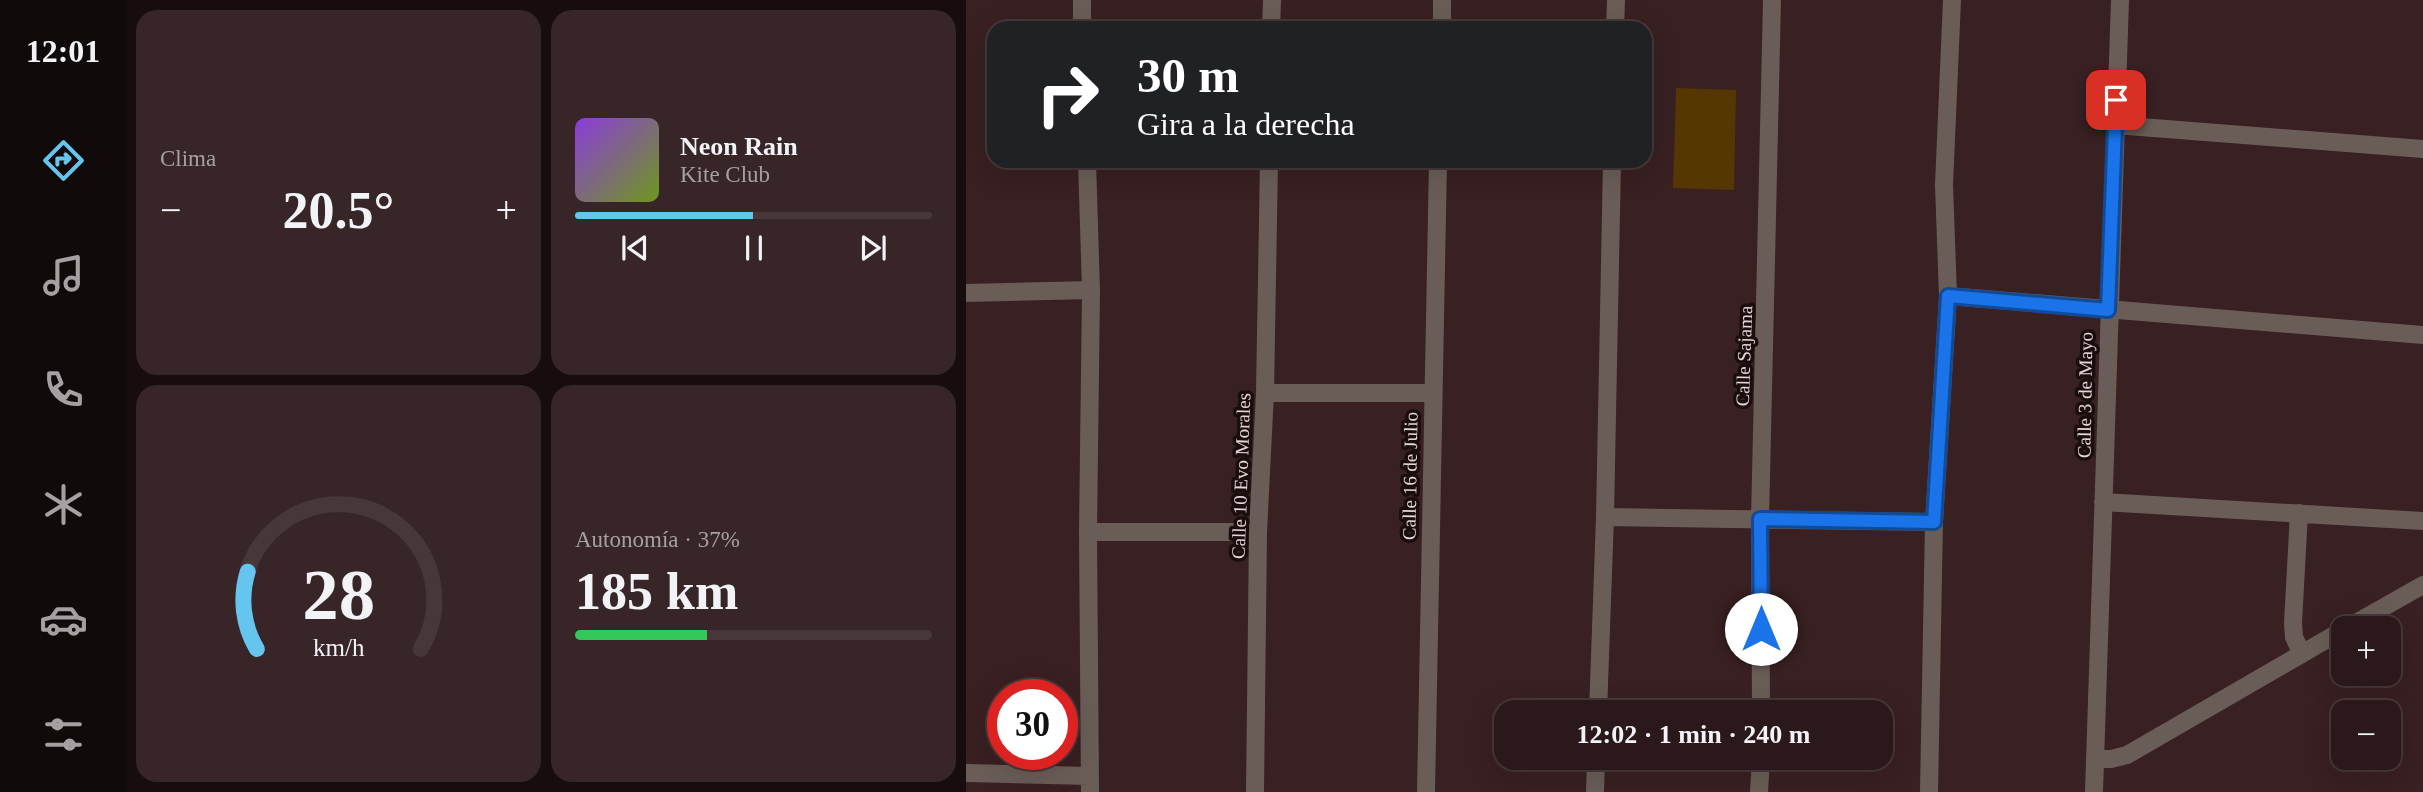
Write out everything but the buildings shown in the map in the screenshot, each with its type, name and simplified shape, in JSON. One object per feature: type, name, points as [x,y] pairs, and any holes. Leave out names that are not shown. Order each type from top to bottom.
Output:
[{"type":"street","points":[[1082,0],[1082,21]]},
{"type":"street","points":[[1271,21],[1272,0]]},
{"type":"street","points":[[1442,21],[1443,0]]},
{"type":"street","points":[[1615,21],[1616,0]]},
{"type":"street","name":"Calle Sajama","points":[[1761,700],[1760,519],[1772,0]]},
{"type":"street","points":[[1929,792],[1934,522],[1948,296],[1944,185],[1952,0]]},
{"type":"street","name":"Calle 3 de Mayo","points":[[2094,792],[2120,0]]},
{"type":"street","points":[[2115,125],[2423,149]]},
{"type":"street","points":[[966,773],[1090,784],[1088,532],[1091,290],[1087,168]]},
{"type":"street","name":"Calle 10 Evo Morales","points":[[1255,792],[1258,532],[1265,393],[1269,168]]},
{"type":"street","name":"Calle 16 de Julio","points":[[1426,792],[1438,168]]},
{"type":"street","points":[[1598,700],[1612,168]]},
{"type":"street","points":[[966,293],[1091,290]]},
{"type":"street","points":[[1948,296],[2423,335]]},
{"type":"street","points":[[1265,393],[1433,393]]},
{"type":"street","points":[[2103,502],[2423,521]]},
{"type":"street","points":[[2299,513],[2293,623],[2294,637],[2302,654]]},
{"type":"street","points":[[1605,517],[1934,522]]},
{"type":"street","points":[[1088,532],[1258,532]]},
{"type":"street","points":[[2368,616],[2423,585]]},
{"type":"street","points":[[2096,759],[2127,755],[2331,637]]},
{"type":"street","points":[[1595,792],[1596,770]]},
{"type":"street","points":[[1759,792],[1760,770]]},
{"type":"shaded area","points":[[1676,88],[1736,90],[1734,190],[1673,188]]},
{"type":"route","points":[[1761,629],[1760,519],[1934,522],[1948,296],[2108,310],[2116,100]]}]
